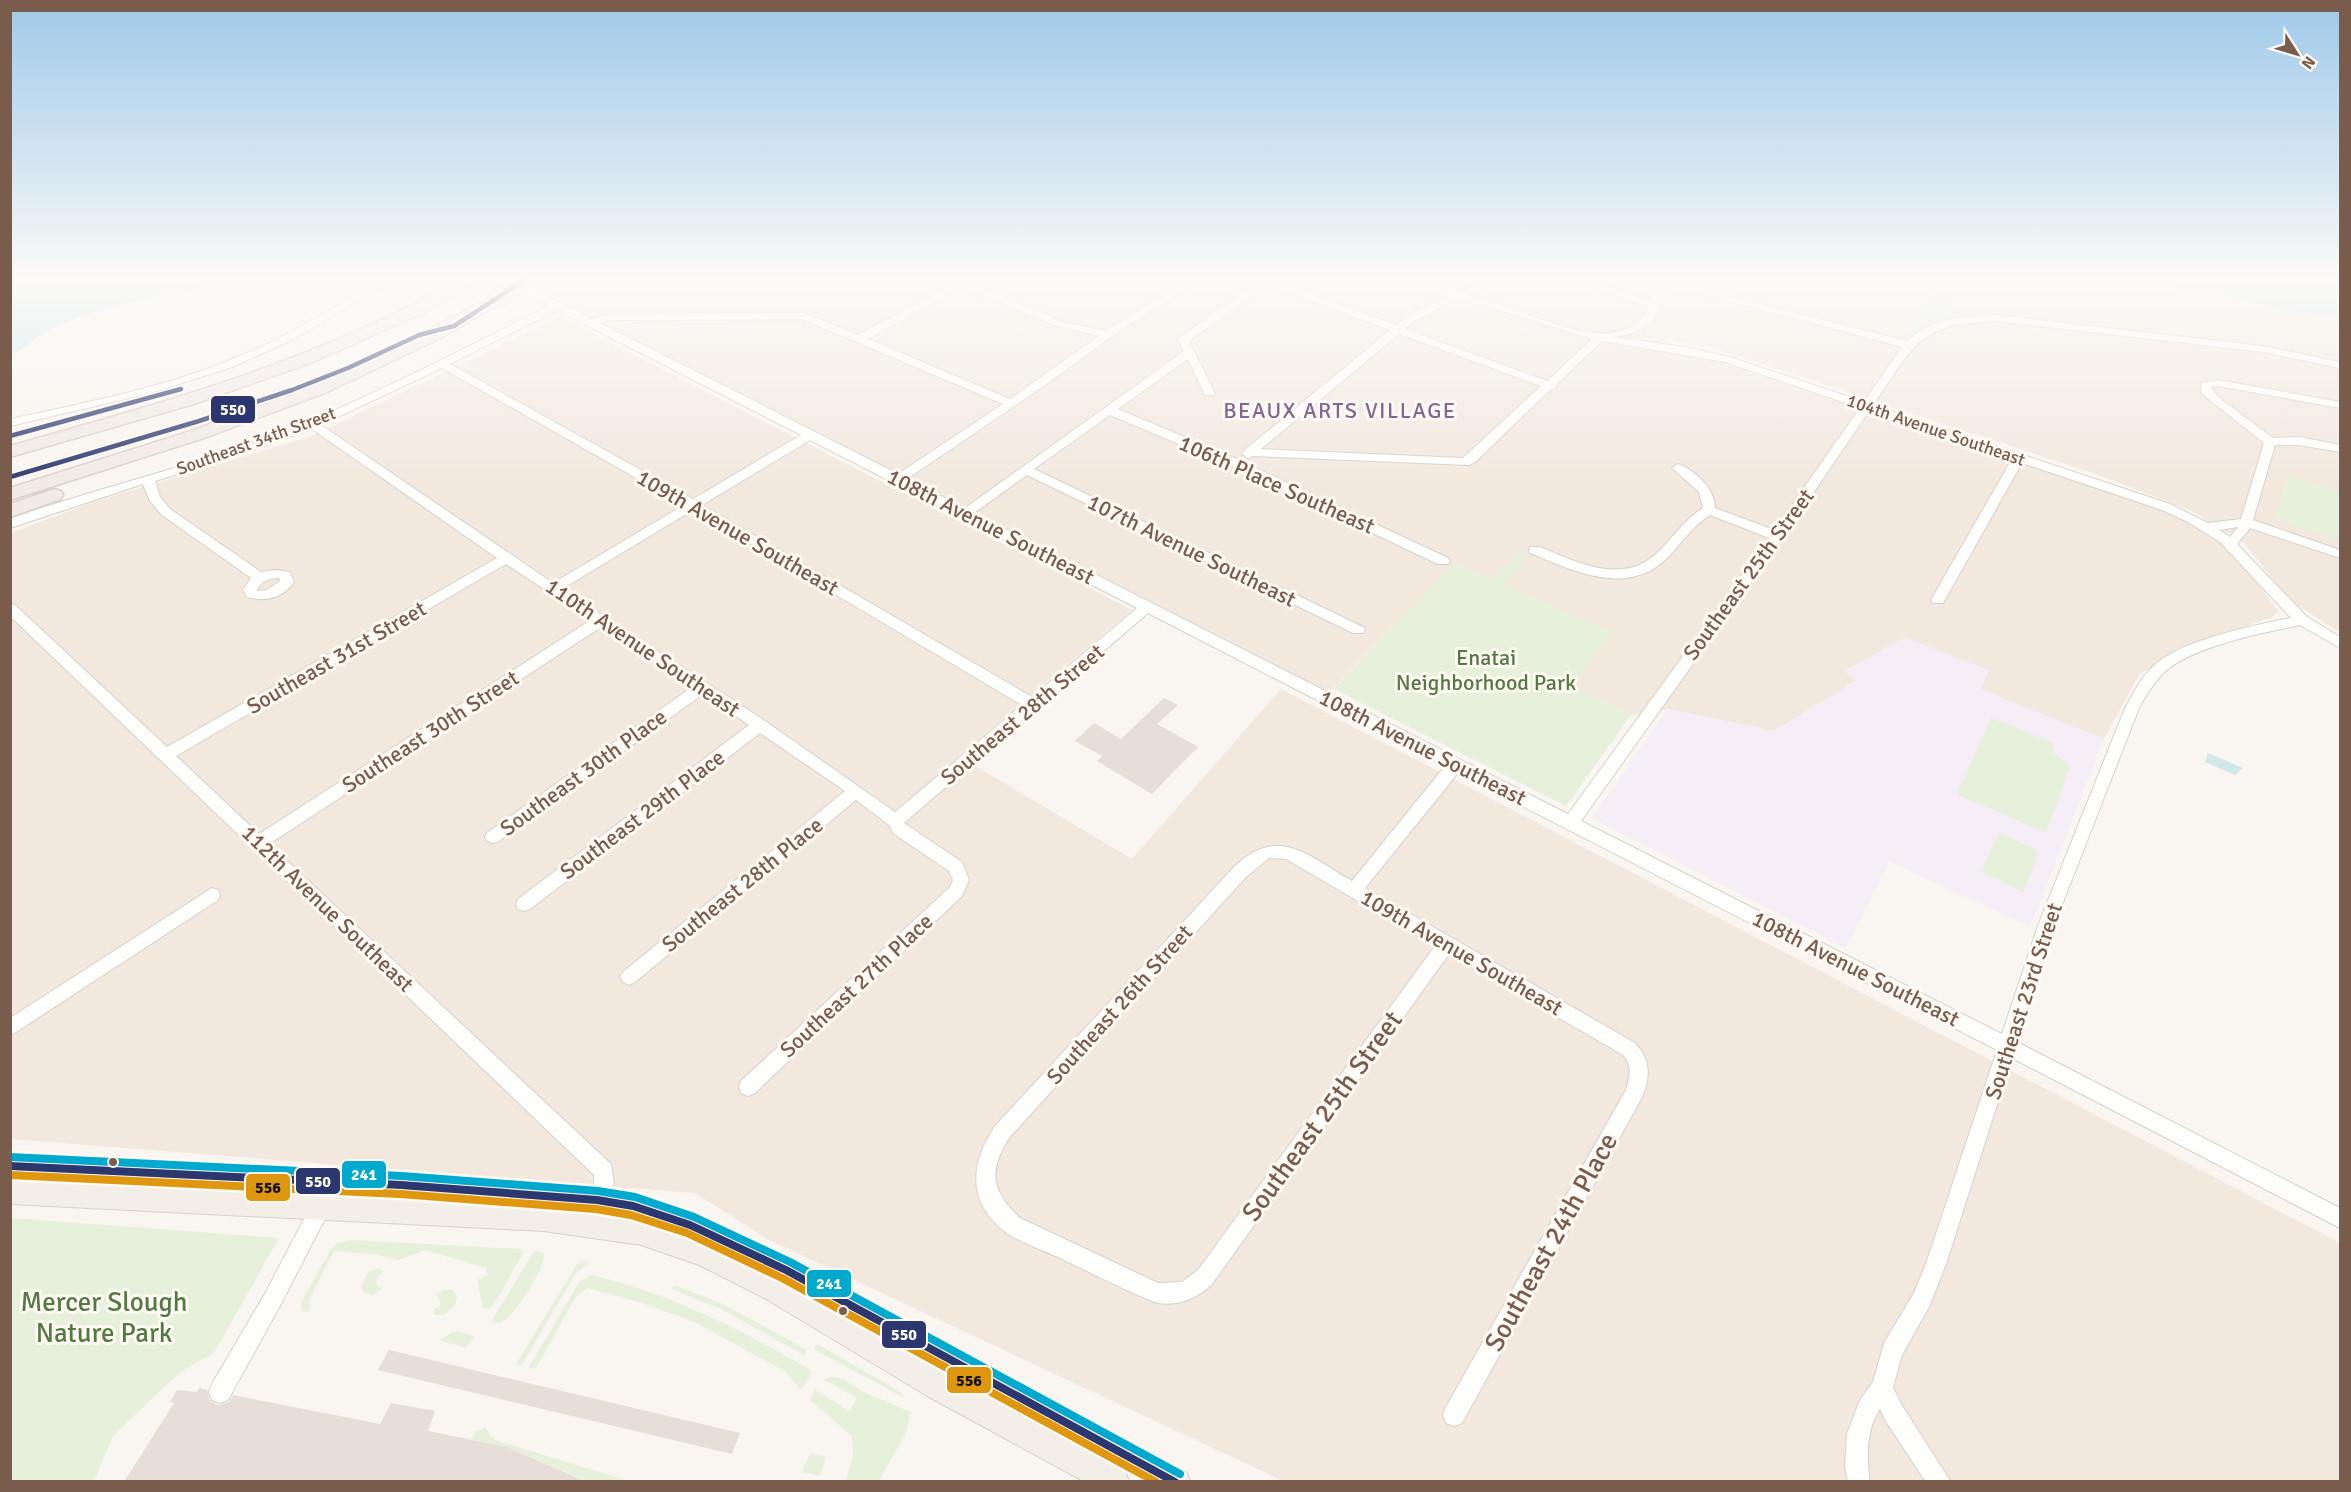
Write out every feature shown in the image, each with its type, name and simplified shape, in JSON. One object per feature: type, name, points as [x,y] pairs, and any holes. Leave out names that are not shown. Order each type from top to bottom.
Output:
[{"type":"highway","points":[[10,436],[229,375],[300,349]]},
{"type":"highway","points":[[10,454],[224,388],[328,349]]},
{"type":"highway","points":[[10,466],[209,405],[295,374],[351,349]]},
{"type":"highway","points":[[10,477],[268,399],[389,349]]},
{"type":"highway","points":[[10,494],[182,439],[297,399],[375,367],[410,349]]},
{"type":"highway","points":[[10,511],[210,442],[310,404],[424,349]]},
{"type":"main road","points":[[10,1166],[327,1194],[543,1218],[633,1206],[722,1237],[951,1358],[1176,1482]]},
{"type":"main road","points":[[10,1191],[327,1194]]},
{"type":"main road","points":[[591,1211],[621,1228],[672,1241],[716,1260],[1115,1482]]},
{"type":"main road","points":[[950,1392],[1001,1394],[1025,1400]]},
{"type":"street","points":[[10,423],[106,402],[228,365],[266,349]]},
{"type":"street","name":"Southeast 34th Street","points":[[10,524],[78,499],[247,447],[313,424],[470,349]]},
{"type":"street","name":"108th Avenue Southeast","points":[[645,349],[2340,1218]]},
{"type":"street","points":[[884,349],[1011,403]]},
{"type":"street","points":[[899,478],[1088,349]]},
{"type":"street","points":[[1188,349],[1209,393]]},
{"type":"street","points":[[1236,464],[1374,349]]},
{"type":"street","points":[[1447,349],[1551,386]]},
{"type":"street","points":[[1250,452],[1459,463],[1472,459],[1588,349]]},
{"type":"street","name":"104th Avenue Southeast","points":[[1675,349],[1713,355],[2166,507],[2208,528],[2230,543],[2302,620],[2340,643]]},
{"type":"street","name":"Southeast 25th Street","points":[[1571,822],[1777,536],[1906,349]]},
{"type":"street","name":"Southeast 25th Street","points":[[2252,349],[2340,365]]},
{"type":"street","points":[[966,513],[1190,352]]},
{"type":"street","name":"109th Avenue Southeast","points":[[441,363],[692,504],[1033,704]]},
{"type":"street","points":[[2340,405],[2218,383],[2205,385],[2203,388],[2270,442],[2299,441],[2340,448]]},
{"type":"street","name":"106th Place Southeast","points":[[1109,410],[1236,464],[1443,561]]},
{"type":"street","name":"110th Avenue Southeast","points":[[313,424],[506,558],[856,791],[895,821],[900,830],[956,867],[962,880]]},
{"type":"street","points":[[554,588],[811,434]]},
{"type":"street","points":[[2230,543],[2242,532],[2246,522],[2270,442]]},
{"type":"street","points":[[1938,600],[2019,457]]},
{"type":"street","points":[[1678,468],[1699,484],[1708,496],[1709,510]]},
{"type":"street","name":"107th Avenue Southeast","points":[[1026,470],[1358,630]]},
{"type":"street","points":[[148,478],[151,494],[156,503],[166,512],[260,578]]},
{"type":"street","points":[[1709,510],[1777,536]]},
{"type":"street","points":[[1535,550],[1598,574],[1629,575],[1651,566],[1690,522],[1709,510]]},
{"type":"street","points":[[2208,528],[2246,522],[2340,554]]},
{"type":"street","name":"Southeast 31st Street","points":[[166,755],[506,558]]},
{"type":"street","name":"Southeast 28th Street","points":[[895,821],[1148,606]]},
{"type":"street","name":"112th Avenue Southeast","points":[[10,608],[604,1171],[604,1183],[591,1211]]},
{"type":"street","name":"Southeast 30th Street","points":[[259,842],[601,620]]},
{"type":"street","name":"Southeast 23rd Street","points":[[1859,1482],[1856,1466],[1858,1434],[1868,1408],[1882,1387],[1892,1351],[1922,1300],[1936,1264],[2047,923],[2122,729],[2143,688],[2166,664],[2190,652],[2302,620]]},
{"type":"street","name":"Southeast 30th Place","points":[[492,837],[703,687]]},
{"type":"street","name":"Southeast 29th Place","points":[[524,904],[760,725]]},
{"type":"street","points":[[1354,890],[1456,764]]},
{"type":"street","name":"Southeast 28th Place","points":[[629,977],[856,791]]},
{"type":"street","name":"109th Avenue Southeast","points":[[1272,850],[1291,854],[1629,1049],[1639,1060],[1641,1067]]},
{"type":"street","name":"Southeast 26th Street","points":[[1194,1288],[1169,1296],[1157,1293],[1013,1225],[994,1205],[984,1172],[986,1158],[1002,1132],[1240,872],[1258,855],[1272,850]]},
{"type":"street","name":"Southeast 27th Place","points":[[748,1087],[956,891],[962,880]]},
{"type":"street","points":[[10,1028],[212,895]]},
{"type":"street","name":"Southeast 25th Street","points":[[1194,1288],[1205,1277],[1447,943]]},
{"type":"street","name":"Southeast 24th Place","points":[[1454,1415],[1634,1093],[1641,1067]]},
{"type":"street","points":[[220,1392],[274,1297],[327,1194]]},
{"type":"street","points":[[1882,1387],[1893,1412],[1940,1482]]},
{"type":"shaded area","points":[[494,349],[622,349],[1132,610],[959,756],[1132,859],[1281,689],[2340,1243],[2340,1481],[1283,1481],[767,1239],[695,1193],[11,1139],[11,533],[93,502],[309,437]]},
{"type":"shaded area","points":[[653,349],[1659,349],[1700,356],[2155,507],[2200,529],[2229,549],[2278,611],[2272,617],[2241,628],[2140,673],[2104,739],[1980,689],[1989,670],[1846,672],[1857,680],[1774,731],[1668,709],[1631,715],[1570,686],[1502,584],[1527,556],[1523,550],[1493,580],[1455,563],[1324,698],[904,483]]},
{"type":"shaded area","points":[[1715,349],[2340,349],[2340,632],[2290,601],[2245,544],[2192,511],[2096,474]]},
{"type":"shaded area","points":[[1904,637],[1989,670],[1981,689],[2104,739],[2030,927],[1889,861],[1845,948],[1592,818],[1668,709],[1774,731],[1857,680],[1845,671]]},
{"type":"green space","points":[[2288,475],[2340,492],[2340,541],[2274,519]]},
{"type":"green space","name":"Enatai Neighborhood Park","points":[[1525,546],[1523,550],[1527,556],[1503,584],[1613,633],[1571,686],[1631,715],[1566,806],[1334,689],[1454,563],[1493,580]]},
{"type":"green space","points":[[1991,718],[2053,743],[2053,752],[2070,766],[2046,833],[1957,794]]},
{"type":"green space","points":[[1999,833],[2039,851],[2023,892],[1981,872]]},
{"type":"green space","name":"Mercer Slough Nature Park","points":[[11,1218],[279,1238],[214,1353],[180,1372],[113,1436],[94,1481],[11,1481]]},
{"type":"green space","points":[[351,1240],[521,1249],[524,1252],[491,1309],[483,1308],[477,1280],[488,1275],[486,1268],[425,1250],[399,1260],[378,1255],[334,1251],[307,1304],[311,1304],[307,1312],[301,1311],[301,1303],[331,1249],[336,1244]]},
{"type":"green space","points":[[534,1251],[544,1253],[544,1259],[530,1289],[509,1316],[501,1322],[491,1322]]},
{"type":"green space","points":[[579,1261],[589,1262],[576,1273],[521,1366],[516,1364]]},
{"type":"green space","points":[[378,1268],[384,1271],[376,1279],[377,1286],[383,1289],[373,1295],[364,1293],[361,1287],[368,1272]]},
{"type":"green space","points":[[591,1275],[649,1292],[704,1314],[785,1355],[811,1370],[811,1374],[801,1390],[786,1372],[697,1323],[642,1303],[588,1288],[576,1296],[536,1369],[529,1367],[579,1282]]},
{"type":"green space","points":[[674,1285],[725,1305],[807,1350],[804,1355],[721,1309],[672,1289]]},
{"type":"green space","points":[[446,1289],[452,1290],[457,1296],[455,1305],[444,1315],[435,1315],[433,1310],[441,1305],[439,1298],[435,1295]]},
{"type":"green space","points":[[455,1331],[474,1336],[466,1348],[439,1340]]},
{"type":"green space","points":[[817,1344],[899,1391],[906,1399],[814,1349]]},
{"type":"green space","points":[[835,1377],[910,1412],[907,1431],[879,1481],[846,1481],[853,1455],[852,1436],[810,1400],[815,1390],[849,1411],[857,1398],[823,1379]]},
{"type":"green space","points":[[486,1427],[490,1436],[498,1441],[628,1481],[587,1481],[507,1447],[471,1439],[476,1432]]},
{"type":"green space","points":[[810,1453],[826,1457],[820,1476],[802,1472]]},
{"type":"water","points":[[11,349],[22,349],[11,355]]},
{"type":"water","points":[[2208,753],[2243,768],[2235,775],[2205,762]]},
{"type":"building","points":[[1164,698],[1178,705],[1157,724],[1198,747],[1152,794],[1097,761],[1102,756],[1075,741],[1094,723],[1121,739]]},
{"type":"building","points":[[389,1350],[740,1433],[732,1454],[378,1370]]},
{"type":"building","points":[[199,1388],[207,1390],[210,1401],[219,1405],[229,1402],[233,1395],[380,1424],[391,1403],[435,1411],[428,1431],[507,1447],[587,1482],[124,1482],[174,1403],[170,1402],[177,1390],[197,1392]]},
{"type":"transit line","name":"550","points":[[10,477],[199,421],[292,390],[390,349]]},
{"type":"transit line","name":"550","points":[[10,436],[181,389]]},
{"type":"transit line","name":"241","points":[[10,1157],[402,1176],[598,1191],[635,1197],[694,1217],[790,1262],[1180,1474]]},
{"type":"transit line","name":"550","points":[[10,1166],[401,1185],[597,1200],[633,1206],[690,1225],[786,1270],[1175,1482]]},
{"type":"transit line","name":"556","points":[[10,1175],[400,1194],[596,1209],[631,1215],[687,1233],[782,1278],[1156,1482]]},
{"type":"district","name":"BEAUX ARTS VILLAGE","points":[[1340,410]]}]
